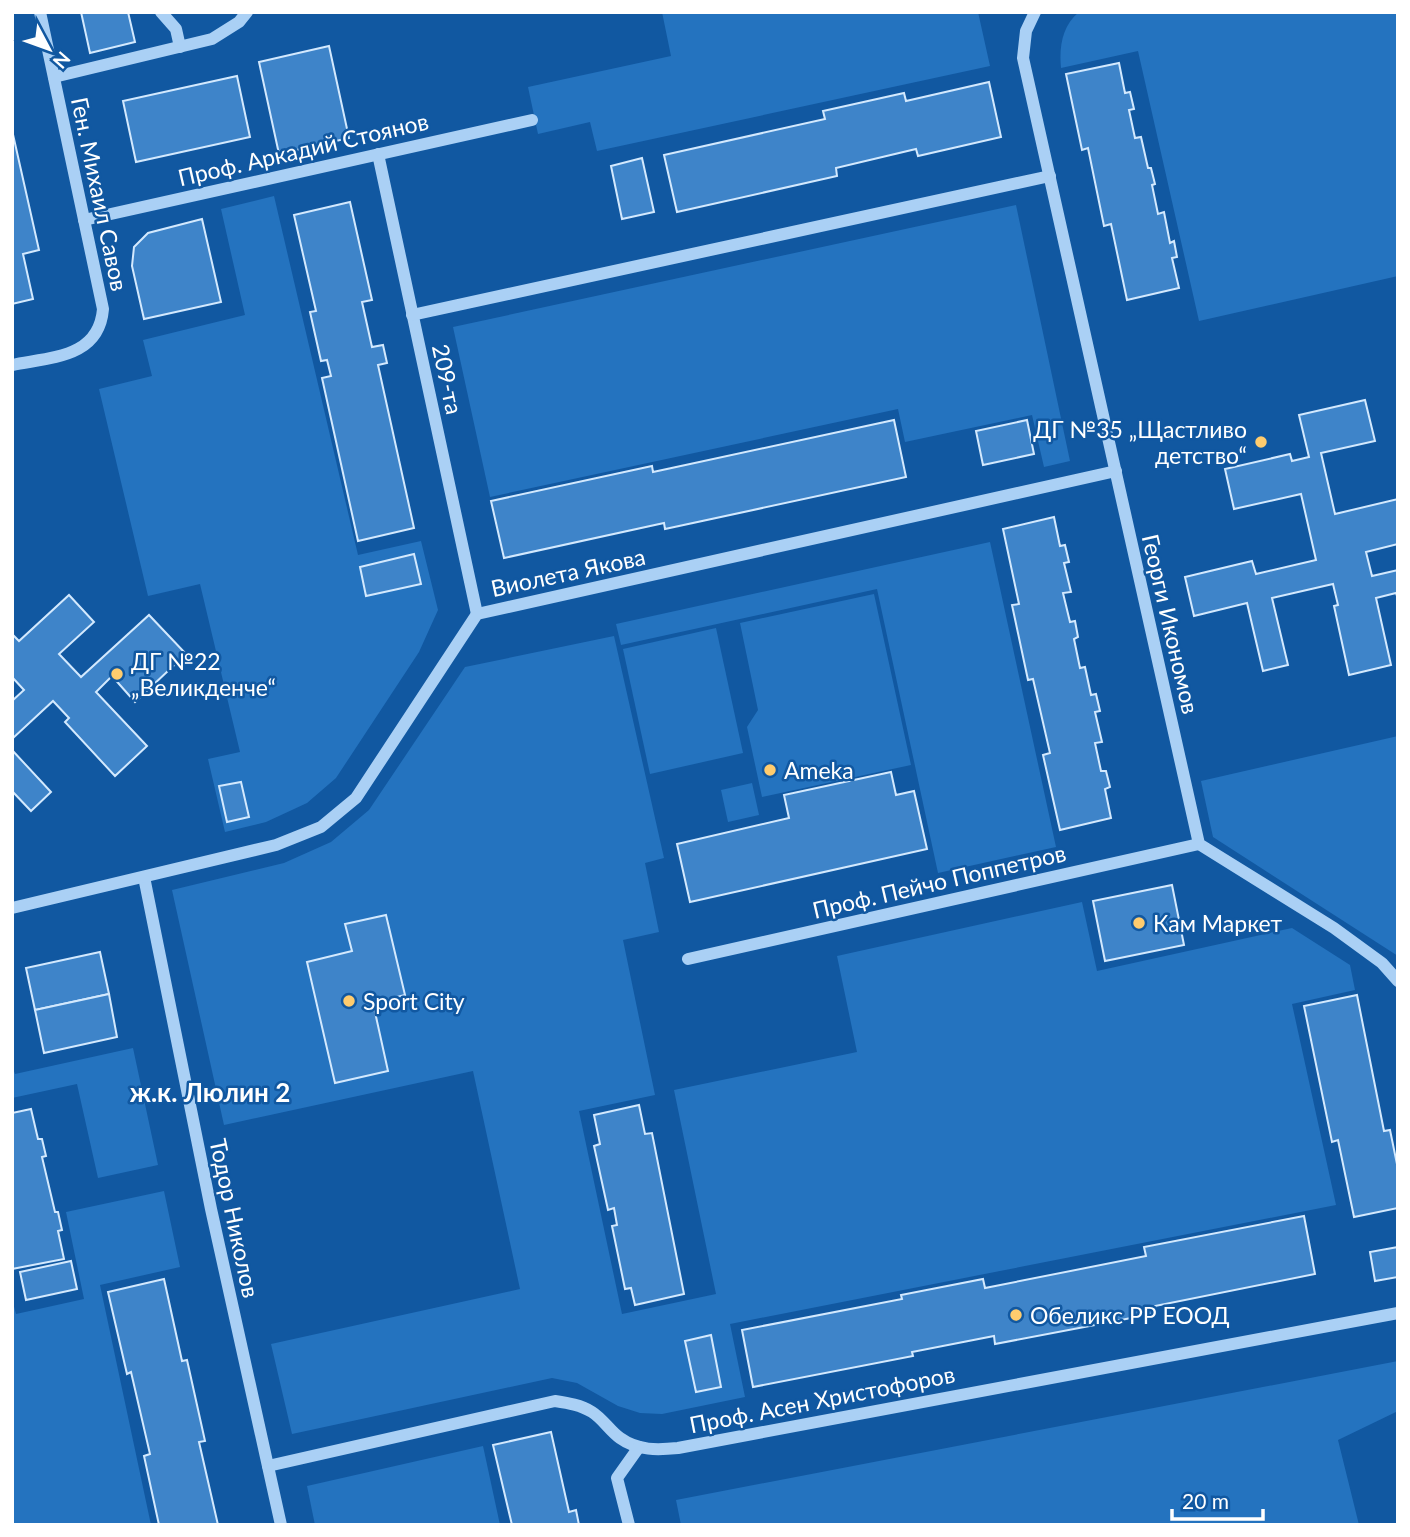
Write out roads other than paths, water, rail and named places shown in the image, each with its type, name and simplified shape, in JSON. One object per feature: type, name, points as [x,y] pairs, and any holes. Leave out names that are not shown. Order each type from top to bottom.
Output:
[{"type":"street","name":"Ген. Михаил Савов","points":[[12,365],[80,349],[98,333],[103,309],[40,12]]},
{"type":"street","points":[[161,12],[176,29],[180,47]]},
{"type":"street","points":[[54,77],[212,39],[239,22],[247,12]]},
{"type":"street","name":"Георги Икономов","points":[[1035,12],[1026,32],[1023,58],[1199,844]]},
{"type":"street","name":"Проф. Аркадий Стоянов","points":[[84,220],[532,120]]},
{"type":"street","name":"209-та","points":[[378,154],[477,614]]},
{"type":"street","points":[[412,315],[1050,176]]},
{"type":"street","name":"Виолета Якова","points":[[12,908],[276,845],[321,827],[356,798],[477,614],[1116,471]]},
{"type":"street","points":[[1199,844],[1334,928],[1382,963],[1398,981]]},
{"type":"street","name":"Проф. Пейчо Поппетров","points":[[688,959],[1199,844]]},
{"type":"street","name":"Тодор Николов","points":[[144,877],[211,1209],[281,1525]]},
{"type":"street","name":"Проф. Асен Христофоров","points":[[268,1466],[555,1401],[592,1412],[621,1439],[639,1447],[658,1450],[678,1448],[1398,1313]]},
{"type":"street","points":[[629,1525],[617,1478],[639,1447]]},
{"type":"place","name":"ДГ №35 „Щастливо детство“","points":[[1261,442]]},
{"type":"place","name":"ДГ №22 „Великденче“","points":[[117,674]]},
{"type":"place","name":"Ameka","points":[[770,770]]},
{"type":"place","name":"Кам Маркет","points":[[1139,923]]},
{"type":"place","name":"Sport City","points":[[349,1001]]},
{"type":"place","name":"Обеликс РР ЕООД","points":[[1016,1315]]},
{"type":"district","name":"ж.к. Люлин 2","points":[[210,1092]]}]
